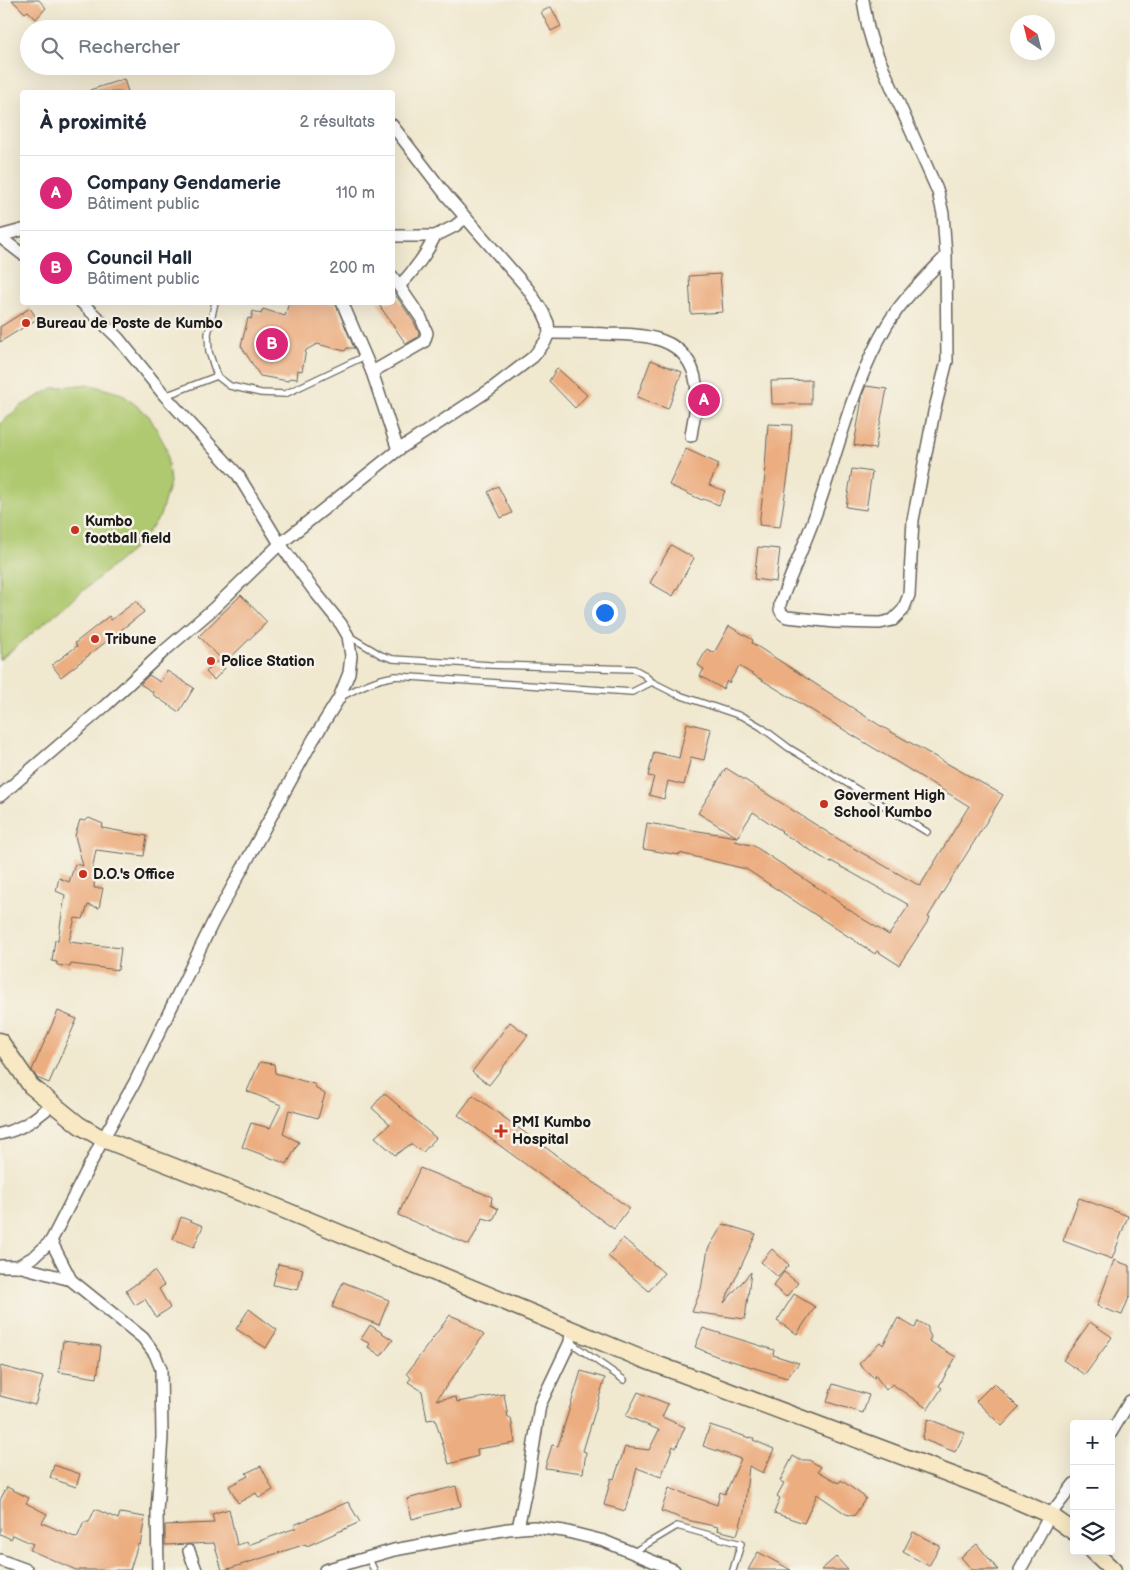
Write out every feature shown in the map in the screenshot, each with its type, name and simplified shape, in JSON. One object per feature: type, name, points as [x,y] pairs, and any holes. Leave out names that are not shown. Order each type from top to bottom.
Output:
[{"type":"street","points":[[863,0],[872,45],[938,192],[943,214],[946,256],[946,361],[915,511],[909,595],[903,610],[893,620],[880,623],[835,622],[782,615],[779,610],[780,604],[816,513],[859,380],[888,323],[910,294],[946,256]]},
{"type":"street","points":[[0,796],[106,705],[213,609],[280,544],[398,450],[491,389],[533,357],[545,342],[549,333],[548,323],[528,288],[446,195],[395,129]]},
{"type":"street","points":[[395,236],[436,236],[466,218]]},
{"type":"street","points":[[0,236],[20,231]]},
{"type":"street","points":[[0,236],[20,252]]},
{"type":"street","points":[[399,286],[414,272],[436,236]]},
{"type":"street","points":[[372,372],[424,342],[427,333],[421,318],[395,280]]},
{"type":"street","points":[[18,1266],[35,1256],[51,1241],[103,1138],[135,1082],[216,915],[308,748],[338,698],[349,673],[351,656],[348,636],[341,624],[280,544],[238,475],[165,396],[118,338],[84,305]]},
{"type":"street","points":[[343,305],[372,372],[398,450]]},
{"type":"street","points":[[549,333],[638,334],[653,337],[678,350],[688,360],[696,384],[691,436]]},
{"type":"street","points":[[0,1041],[31,1086],[79,1125],[103,1138],[277,1207],[571,1336],[640,1358],[995,1491],[1050,1516],[1070,1529]]},
{"type":"street","points":[[0,1134],[11,1132],[29,1124],[52,1104]]},
{"type":"street","points":[[51,1241],[71,1280],[143,1338],[155,1354],[161,1369],[162,1438],[157,1512],[158,1570]]},
{"type":"street","points":[[0,1266],[18,1266],[71,1280]]},
{"type":"street","points":[[518,1528],[540,1405],[571,1336]]},
{"type":"street","points":[[1115,1426],[1130,1402]]},
{"type":"street","points":[[1020,1570],[1050,1516],[1070,1489]]},
{"type":"street","points":[[325,1570],[394,1550],[518,1528],[534,1527],[564,1531],[604,1541],[674,1570]]},
{"type":"street","points":[[189,1552],[196,1570]]},
{"type":"street","points":[[1098,1555],[1113,1570]]},
{"type":"street","points":[[0,1560],[27,1570]]},
{"type":"lane","points":[[214,305],[208,334],[209,352],[217,376],[230,386],[261,393],[285,394],[365,356]]},
{"type":"lane","points":[[165,396],[217,376]]},
{"type":"lane","points":[[348,636],[381,655],[393,659],[490,665],[634,670],[676,694],[744,717],[789,748],[927,832]]},
{"type":"lane","points":[[338,698],[366,683],[396,676],[632,692],[652,682]]},
{"type":"lane","points":[[571,1336],[624,1380]]},
{"type":"lane","points":[[632,1553],[677,1526],[740,1544],[732,1570]]},
{"type":"lane","points":[[368,1557],[374,1570]]},
{"type":"green space","name":"Kumbo football field","points":[[88,384],[122,394],[149,416],[166,447],[170,482],[160,516],[139,544],[0,660],[0,424],[21,406],[53,388]]},
{"type":"building","points":[[12,0],[39,0],[46,8],[36,19],[28,11],[25,13]]},
{"type":"building","points":[[551,7],[561,26],[551,31],[541,12]]},
{"type":"building","points":[[124,79],[127,90],[90,90]]},
{"type":"building","points":[[720,274],[723,312],[691,314],[689,276]]},
{"type":"building","points":[[395,294],[414,322],[419,333],[418,337],[406,344],[379,305],[395,305]]},
{"type":"building","points":[[288,305],[336,305],[354,348],[347,348],[345,351],[317,344],[306,350],[302,371],[298,370],[297,379],[290,378],[288,381],[260,376],[241,346],[248,318],[251,319],[253,311],[261,314],[263,309],[285,316]]},
{"type":"building","points":[[30,308],[37,319],[0,342],[0,327]]},
{"type":"building","points":[[651,360],[682,372],[668,409],[637,397]]},
{"type":"building","points":[[557,368],[587,395],[575,408],[549,381]]},
{"type":"building","points":[[811,380],[811,404],[772,404],[771,381]]},
{"type":"building","points":[[866,386],[887,389],[875,449],[854,445],[863,393]]},
{"type":"building","points":[[768,424],[792,425],[789,469],[780,527],[759,525],[766,468]]},
{"type":"building","points":[[686,449],[719,464],[709,485],[725,491],[719,505],[702,500],[669,485]]},
{"type":"building","points":[[852,469],[872,472],[866,510],[846,507]]},
{"type":"building","points":[[498,486],[512,513],[501,518],[488,492]]},
{"type":"building","points":[[671,545],[694,558],[673,596],[650,583]]},
{"type":"building","points":[[758,547],[780,549],[776,582],[754,579]]},
{"type":"building","points":[[241,595],[267,622],[225,663],[199,636]]},
{"type":"building","name":"Tribune","points":[[136,601],[144,612],[61,677],[52,665],[77,646],[75,643],[109,616],[111,620]]},
{"type":"building","points":[[729,626],[753,640],[752,643],[879,725],[1003,795],[928,917],[930,918],[899,965],[877,951],[875,954],[746,869],[679,853],[679,855],[643,849],[647,823],[737,837],[698,813],[726,768],[843,842],[920,886],[969,806],[739,666],[723,689],[700,676],[704,669],[698,665],[707,649],[714,653]],"holes":[[[753,812],[831,863],[831,861],[909,905],[889,935],[754,846],[735,841]]]},
{"type":"building","points":[[217,661],[225,668],[214,680],[206,672]]},
{"type":"building","points":[[167,671],[194,688],[179,712],[140,684],[149,675],[160,682]]},
{"type":"building","points":[[687,723],[711,729],[704,760],[691,757],[684,785],[668,781],[664,799],[649,795],[654,777],[648,776],[654,752],[679,758]]},
{"type":"building","name":"D.O.'s Office","points":[[89,818],[103,824],[102,828],[147,836],[144,856],[96,850],[92,870],[95,870],[94,888],[103,888],[99,908],[88,905],[83,919],[75,918],[69,942],[121,948],[118,970],[71,964],[70,967],[57,965],[57,962],[52,961],[55,940],[58,940],[65,895],[56,891],[59,878],[69,882],[75,864],[83,866],[75,836],[80,820],[85,821]]},
{"type":"building","points":[[58,1011],[77,1019],[49,1083],[37,1078],[32,1070]]},
{"type":"building","points":[[510,1022],[528,1035],[489,1085],[472,1072]]},
{"type":"building","points":[[260,1062],[274,1064],[275,1073],[314,1084],[317,1089],[325,1094],[318,1118],[289,1110],[283,1134],[299,1142],[287,1164],[242,1147],[251,1123],[270,1128],[281,1105],[247,1091]]},
{"type":"building","points":[[384,1093],[436,1138],[423,1152],[411,1144],[395,1155],[375,1137],[390,1124],[372,1108]]},
{"type":"building","points":[[473,1095],[629,1208],[614,1229],[458,1115]]},
{"type":"building","points":[[420,1168],[492,1197],[491,1205],[498,1209],[493,1221],[483,1218],[469,1245],[398,1215]]},
{"type":"building","points":[[1079,1198],[1128,1216],[1112,1259],[1063,1241]]},
{"type":"building","points":[[181,1217],[203,1226],[194,1247],[173,1239]]},
{"type":"building","points":[[723,1224],[756,1234],[724,1303],[751,1272],[745,1319],[692,1312],[701,1289],[708,1249]]},
{"type":"building","points":[[623,1238],[664,1273],[649,1291],[608,1256]]},
{"type":"building","points":[[772,1249],[789,1265],[778,1277],[761,1262]]},
{"type":"building","points":[[1114,1260],[1130,1266],[1130,1295],[1122,1315],[1097,1306]]},
{"type":"building","points":[[278,1264],[303,1269],[298,1290],[273,1285]]},
{"type":"building","points":[[154,1271],[164,1285],[159,1289],[170,1308],[156,1317],[145,1299],[135,1305],[126,1291]]},
{"type":"building","points":[[784,1272],[798,1283],[786,1297],[773,1286]]},
{"type":"building","points":[[343,1282],[389,1300],[379,1325],[332,1307]]},
{"type":"building","points":[[794,1294],[815,1307],[797,1334],[777,1321]]},
{"type":"building","points":[[249,1309],[277,1330],[266,1348],[236,1329]]},
{"type":"building","points":[[450,1315],[464,1321],[484,1335],[436,1400],[456,1397],[457,1402],[504,1394],[508,1417],[511,1418],[515,1443],[477,1449],[478,1456],[449,1464],[435,1419],[427,1420],[422,1391],[408,1382],[411,1378],[407,1373]]},
{"type":"building","points":[[898,1318],[915,1328],[918,1321],[928,1327],[931,1337],[929,1341],[956,1357],[939,1386],[942,1388],[928,1409],[892,1384],[886,1390],[875,1375],[874,1378],[859,1364],[880,1342],[883,1345]]},
{"type":"building","points":[[1090,1322],[1112,1337],[1085,1375],[1063,1360]]},
{"type":"building","points":[[370,1325],[393,1340],[381,1356],[368,1347],[370,1344],[361,1339]]},
{"type":"building","points":[[703,1328],[774,1350],[773,1355],[799,1363],[787,1378],[716,1356],[695,1347]]},
{"type":"building","points":[[63,1341],[101,1346],[97,1378],[59,1372]]},
{"type":"building","points":[[0,1366],[43,1377],[35,1405],[0,1396]]},
{"type":"building","points":[[581,1371],[605,1378],[583,1451],[586,1452],[583,1473],[545,1468],[552,1445],[558,1446]]},
{"type":"building","points":[[994,1383],[1019,1408],[1002,1426],[976,1401]]},
{"type":"building","points":[[833,1384],[869,1395],[863,1413],[827,1402]]},
{"type":"building","points":[[638,1392],[668,1404],[662,1417],[685,1427],[676,1448],[673,1446],[661,1477],[637,1468],[625,1511],[604,1505],[611,1478],[614,1479],[625,1447],[649,1450],[659,1430],[626,1416]]},
{"type":"building","points":[[928,1419],[965,1433],[955,1452],[922,1439]]},
{"type":"building","points":[[710,1425],[754,1438],[753,1440],[774,1449],[763,1473],[749,1466],[744,1512],[737,1535],[717,1530],[718,1527],[687,1520],[661,1511],[669,1488],[717,1505],[720,1492],[725,1494],[741,1459],[703,1446]]},
{"type":"building","points":[[793,1456],[800,1460],[809,1460],[821,1467],[818,1471],[839,1483],[841,1480],[866,1498],[854,1516],[846,1514],[817,1494],[804,1523],[774,1513],[780,1498],[777,1496],[784,1483],[780,1481]]},
{"type":"building","points":[[54,1465],[80,1474],[76,1487],[50,1478]]},
{"type":"building","points":[[261,1466],[273,1490],[259,1498],[256,1493],[238,1503],[229,1486],[248,1476],[246,1473]]},
{"type":"building","points":[[456,1486],[461,1506],[412,1519],[407,1499]]},
{"type":"building","points":[[7,1487],[29,1498],[26,1503],[47,1514],[42,1523],[77,1538],[84,1522],[89,1522],[95,1509],[118,1519],[120,1513],[145,1517],[140,1545],[138,1544],[130,1570],[76,1570],[30,1550],[33,1544],[13,1535],[11,1539],[0,1534],[0,1500]]},
{"type":"building","points":[[348,1502],[360,1522],[307,1546],[306,1544],[225,1570],[222,1570],[214,1543],[165,1545],[165,1525],[214,1523],[212,1514],[229,1509],[237,1545],[247,1542],[248,1545],[296,1528],[294,1525]]},
{"type":"building","points":[[913,1532],[940,1546],[929,1566],[903,1552]]},
{"type":"building","points":[[977,1544],[998,1570],[972,1570],[961,1557]]},
{"type":"building","points":[[758,1552],[791,1570],[748,1570]]},
{"type":"building","points":[[836,1557],[848,1570],[821,1570]]},
{"type":"place","name":"Bureau de Poste de Kumbo","points":[[26,323]]},
{"type":"place","name":"Council Hall","points":[[272,344]]},
{"type":"place","name":"Company Gendamerie","points":[[704,400]]},
{"type":"place","name":"Kumbo football field","points":[[75,530]]},
{"type":"place","name":"Tribune","points":[[95,639]]},
{"type":"place","name":"Police Station","points":[[211,661]]},
{"type":"place","name":"Goverment High School Kumbo","points":[[824,804]]},
{"type":"place","name":"D.O.'s Office","points":[[83,874]]},
{"type":"place","name":"PMI Kumbo Hospital","points":[[501,1131]]}]
